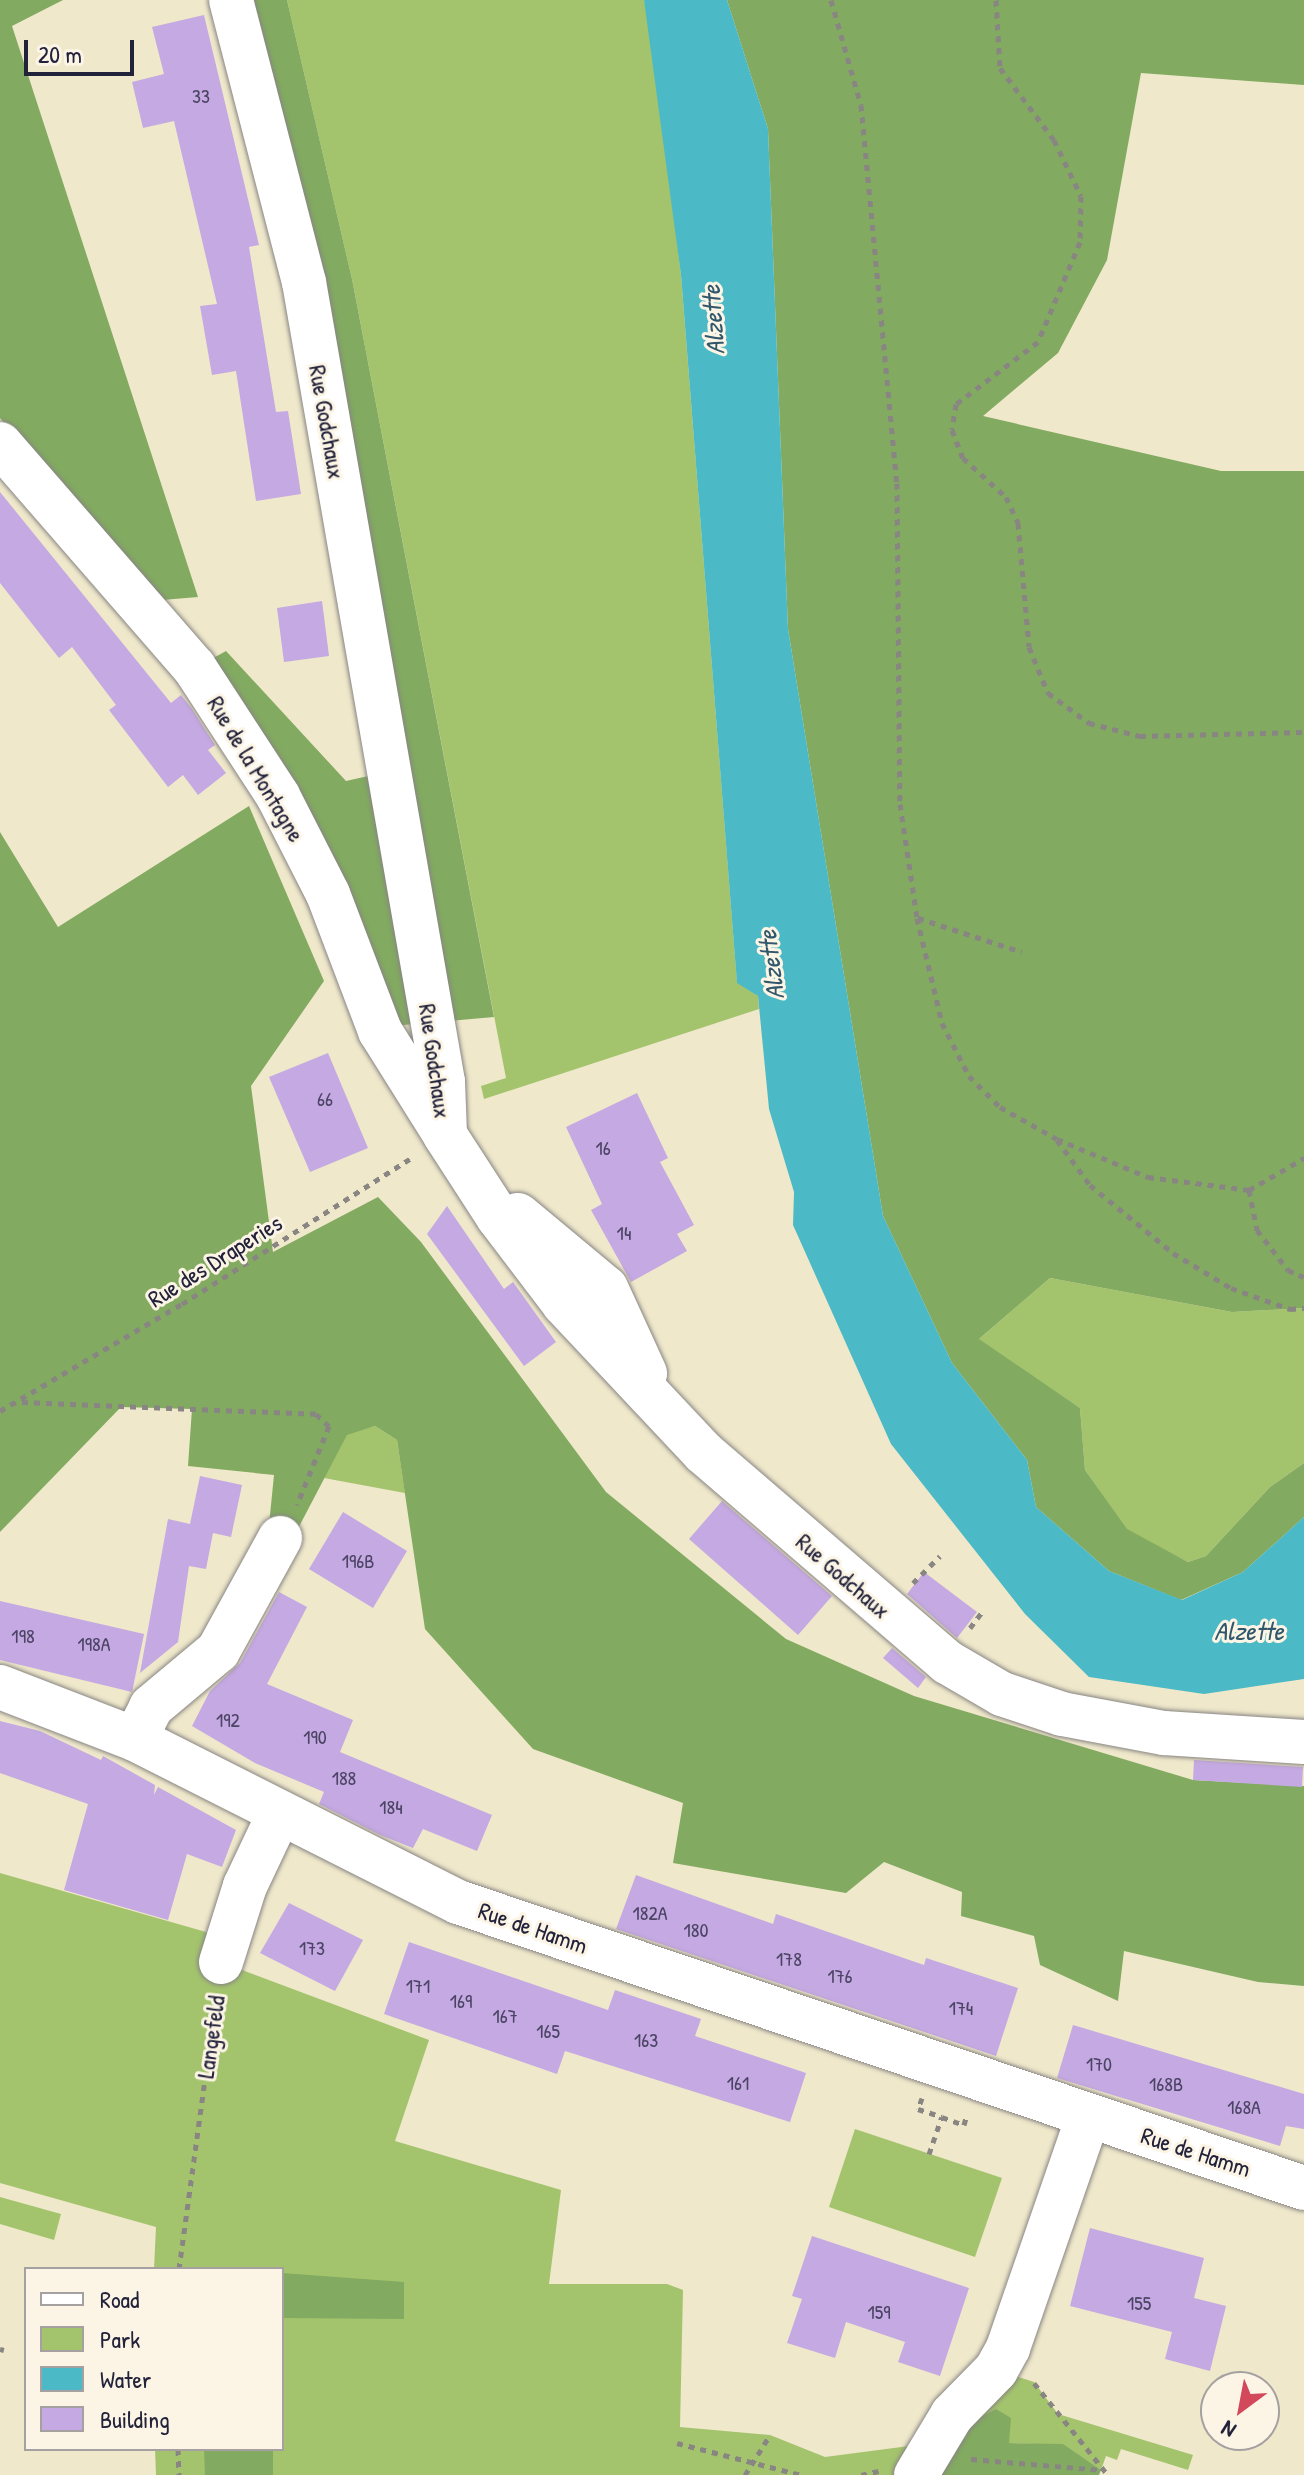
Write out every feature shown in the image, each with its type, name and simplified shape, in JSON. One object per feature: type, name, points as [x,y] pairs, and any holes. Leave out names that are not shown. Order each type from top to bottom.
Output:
[{"type":"street","name":"Rue Godchaux","points":[[231,0],[304,282],[443,1082],[445,1135],[564,1304],[661,1408],[704,1453],[845,1580],[947,1662],[1002,1694],[1062,1714],[1164,1733],[1304,1742]]},
{"type":"street","name":"Rue de la Montagne","points":[[0,444],[194,667],[270,783],[328,894],[380,1031],[445,1135]]},
{"type":"street","points":[[135,1739],[151,1707],[218,1651],[280,1538]]},
{"type":"street","name":"Rue de Hamm","points":[[0,1687],[135,1739],[458,1902],[1304,2188]]},
{"type":"street","name":"Langefeld","points":[[221,1962],[245,1886],[279,1814]]},
{"type":"street","points":[[924,2459],[1008,2348],[1088,2117]]},
{"type":"path","points":[[831,0],[861,105],[897,483],[900,804],[917,918],[942,1023],[969,1076],[1000,1107],[1057,1139],[1148,1177],[1249,1190],[1304,1158]]},
{"type":"path","points":[[996,0],[1000,68],[1054,140],[1081,196],[1080,242],[1038,342],[956,404],[952,430],[963,458],[1006,497],[1018,523],[1029,647],[1048,693],[1089,723],[1140,736],[1304,732]]},
{"type":"path","points":[[917,918],[1022,952]]},
{"type":"path","name":"Rue des Draperies","points":[[0,1411],[22,1402],[445,1135]]},
{"type":"path","points":[[1057,1139],[1090,1185],[1173,1253],[1231,1288],[1290,1309],[1304,1308]]},
{"type":"path","points":[[1249,1190],[1257,1230],[1288,1270],[1304,1277]]},
{"type":"path","points":[[22,1402],[316,1414],[329,1426],[320,1458],[280,1538]]},
{"type":"path","name":"Langefeld","points":[[179,2267],[221,1962]]},
{"type":"path","points":[[918,2109],[964,2125]]},
{"type":"path","points":[[929,2154],[942,2117]]},
{"type":"path","points":[[1034,2382],[1108,2475]]},
{"type":"path","points":[[745,2475],[770,2435]]},
{"type":"path","points":[[677,2443],[755,2460],[802,2475]]},
{"type":"path","points":[[178,2451],[179,2475]]},
{"type":"path","points":[[861,2475],[924,2459],[1101,2470]]},
{"type":"green space","points":[[0,0],[63,0],[12,26],[198,597],[162,600],[0,418]]},
{"type":"green space","points":[[231,0],[287,0],[352,279],[494,1017],[392,1026],[208,661],[226,651],[346,781],[386,772]]},
{"type":"green space","points":[[287,0],[644,0],[653,40],[681,275],[737,982],[758,996],[759,1009],[484,1099],[481,1086],[506,1078],[352,279]]},
{"type":"green space","points":[[727,0],[1304,0],[1304,85],[1141,73],[1107,260],[1058,353],[983,416],[1221,471],[1304,471],[1304,1308],[1232,1312],[1050,1278],[979,1339],[1080,1408],[1085,1470],[1127,1529],[1188,1562],[1206,1556],[1270,1487],[1304,1463],[1304,1517],[1243,1572],[1181,1600],[1109,1571],[1036,1507],[1027,1460],[952,1363],[883,1216],[788,629],[768,129]]},
{"type":"green space","points":[[249,806],[324,981],[251,1086],[273,1252],[378,1197],[421,1242],[606,1492],[786,1639],[914,1696],[1193,1780],[1304,1786],[1304,1986],[1258,1982],[1124,1951],[1118,2001],[1040,1965],[1034,1936],[961,1916],[962,1892],[884,1862],[846,1893],[673,1863],[683,1803],[533,1749],[425,1629],[397,1440],[375,1426],[347,1435],[292,1540],[268,1535],[274,1475],[188,1466],[192,1409],[121,1407],[0,1532],[0,832],[58,927]]},
{"type":"green space","points":[[1050,1278],[1232,1312],[1304,1308],[1304,1463],[1270,1487],[1206,1556],[1188,1562],[1127,1530],[1085,1470],[1080,1408],[978,1340]]},
{"type":"green space","points":[[375,1426],[397,1440],[405,1493],[324,1478],[347,1434]]},
{"type":"green space","points":[[0,1873],[206,1932],[221,1962],[429,2040],[395,2141],[561,2190],[549,2284],[667,2284],[683,2290],[680,2427],[770,2435],[825,2457],[932,2443],[996,2370],[1034,2382],[1058,2414],[1193,2455],[1188,2470],[1121,2449],[1117,2460],[1106,2456],[1101,2470],[1063,2445],[1009,2443],[938,2475],[156,2475],[155,2451],[284,2451],[284,2267],[154,2267],[156,2227],[0,2183]]},
{"type":"green space","points":[[855,2129],[1002,2178],[975,2257],[829,2207]]},
{"type":"green space","points":[[0,2197],[61,2214],[54,2240],[0,2224]]},
{"type":"green space","points":[[284,2273],[404,2282],[404,2319],[284,2318]]},
{"type":"green space","points":[[996,2409],[1011,2418],[1009,2443],[1063,2444],[1101,2470],[1099,2475],[938,2475],[964,2426]]},
{"type":"green space","points":[[204,2451],[273,2451],[273,2475],[205,2475]]},
{"type":"water","name":"Alzette","points":[[644,0],[727,0],[768,129],[788,629],[883,1216],[952,1363],[1027,1460],[1036,1507],[1109,1571],[1182,1600],[1243,1572],[1304,1517],[1304,1679],[1204,1694],[1089,1677],[1025,1614],[891,1444],[793,1225],[794,1192],[769,1109],[758,996],[737,983],[681,275]]},
{"type":"building","points":[[204,15],[259,245],[249,247],[276,412],[288,411],[301,494],[256,501],[236,371],[212,375],[200,306],[217,304],[174,121],[143,128],[132,82],[164,74],[152,27]]},
{"type":"building","points":[[0,492],[171,703],[181,695],[192,709],[215,745],[208,750],[226,773],[198,795],[183,775],[168,787],[109,710],[116,705],[72,647],[59,658],[0,583]]},
{"type":"building","points":[[322,601],[329,656],[284,662],[277,608]]},
{"type":"building","points":[[328,1053],[368,1148],[310,1172],[269,1077]]},
{"type":"building","points":[[637,1093],[668,1158],[660,1162],[694,1225],[677,1234],[687,1251],[631,1282],[591,1210],[602,1204],[566,1127]]},
{"type":"building","points":[[447,1206],[504,1289],[513,1282],[556,1342],[524,1366],[427,1234]]},
{"type":"building","points":[[200,1476],[242,1485],[231,1537],[213,1533],[206,1569],[189,1566],[178,1642],[140,1673],[168,1519],[190,1524]]},
{"type":"building","points":[[722,1501],[832,1596],[798,1635],[689,1539]]},
{"type":"building","points":[[343,1512],[407,1551],[373,1608],[309,1569]]},
{"type":"building","points":[[924,1572],[977,1612],[957,1638],[907,1594]]},
{"type":"building","points":[[279,1592],[307,1607],[267,1684],[353,1720],[340,1752],[492,1815],[477,1851],[423,1829],[413,1848],[380,1835],[319,1804],[324,1792],[255,1763],[192,1726],[210,1691],[240,1663]]},
{"type":"building","points":[[0,1601],[144,1634],[132,1692],[0,1660]]},
{"type":"building","points":[[892,1648],[926,1677],[918,1688],[883,1658]]},
{"type":"building","points":[[0,1721],[40,1731],[101,1760],[103,1756],[155,1785],[154,1795],[158,1787],[236,1830],[222,1867],[187,1854],[168,1920],[64,1890],[88,1804],[0,1773]]},
{"type":"building","points":[[1194,1760],[1303,1767],[1302,1787],[1193,1780]]},
{"type":"building","points":[[636,1875],[773,1924],[776,1914],[924,1965],[926,1958],[1018,1988],[996,2056],[616,1929]]},
{"type":"building","points":[[289,1903],[363,1940],[335,1991],[260,1953]]},
{"type":"building","points":[[409,1942],[608,2010],[615,1990],[701,2019],[695,2036],[806,2073],[790,2122],[565,2051],[557,2074],[384,2014]]},
{"type":"building","points":[[1073,2025],[1304,2094],[1304,2129],[1286,2126],[1280,2146],[1057,2078]]},
{"type":"building","points":[[1090,2228],[1204,2258],[1194,2298],[1226,2306],[1210,2371],[1165,2359],[1172,2332],[1070,2306]]},
{"type":"building","points":[[812,2236],[969,2288],[940,2376],[898,2362],[905,2342],[846,2322],[835,2358],[787,2343],[802,2299],[792,2296]]}]
